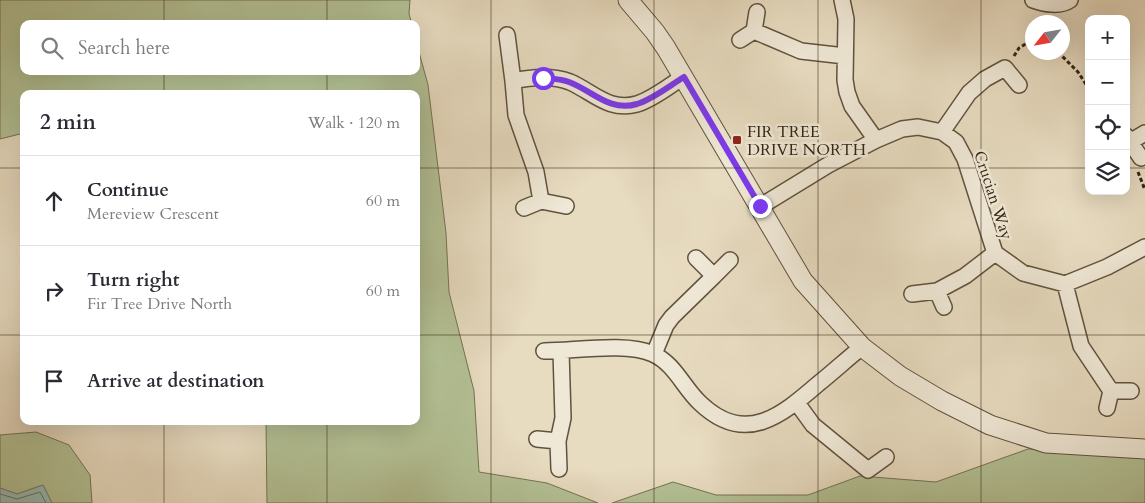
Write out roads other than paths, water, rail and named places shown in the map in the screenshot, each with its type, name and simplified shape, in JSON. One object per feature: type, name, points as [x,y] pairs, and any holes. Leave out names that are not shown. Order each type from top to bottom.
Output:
[{"type":"street","points":[[628,0],[655,32],[684,77],[803,280],[862,347],[900,376],[942,401],[990,425],[1046,443],[1145,449]]},
{"type":"street","points":[[842,0],[846,19],[845,80],[847,92],[852,106],[876,140]]},
{"type":"street","points":[[1034,0],[1044,4],[1065,3],[1070,0]]},
{"type":"street","points":[[740,40],[754,31],[757,12]]},
{"type":"street","points":[[754,31],[801,51],[845,56]]},
{"type":"street","points":[[507,36],[514,81],[516,115],[536,172],[541,201]]},
{"type":"street","points":[[760,206],[828,166],[876,140],[902,129],[918,127],[942,132],[969,93],[985,79],[1005,68],[1019,85]]},
{"type":"street","points":[[514,81],[543,78],[558,79],[570,82],[601,101],[623,106],[636,104],[648,99],[684,77]]},
{"type":"street","name":"Crucian Way","points":[[942,132],[956,142],[965,159],[994,253],[1023,273],[1065,284]]},
{"type":"street","points":[[1130,138],[1145,133]]},
{"type":"street","points":[[1130,142],[1141,158]]},
{"type":"street","points":[[524,208],[541,201],[566,206]]},
{"type":"street","points":[[1107,408],[1111,391],[1081,346],[1065,284],[1107,267],[1145,247]]},
{"type":"street","points":[[912,294],[937,291],[965,276],[994,253]]},
{"type":"street","points":[[696,258],[714,276]]},
{"type":"street","points":[[654,354],[666,325],[672,317],[730,260]]},
{"type":"street","points":[[937,291],[944,307]]},
{"type":"street","points":[[544,351],[618,348],[636,349],[654,354],[678,374],[692,396],[711,412],[737,423],[749,425],[774,418],[797,403],[862,347]]},
{"type":"street","points":[[560,469],[558,441],[563,418],[562,351]]},
{"type":"street","points":[[1111,391],[1131,391]]},
{"type":"street","points":[[797,403],[813,425],[868,470],[886,457]]},
{"type":"street","points":[[537,439],[558,441]]},
{"type":"water","points":[[43,485],[52,503],[0,503],[0,488],[17,494]]},
{"type":"place","name":"FIR TREE DRIVE NORTH","points":[[737,140]]}]
